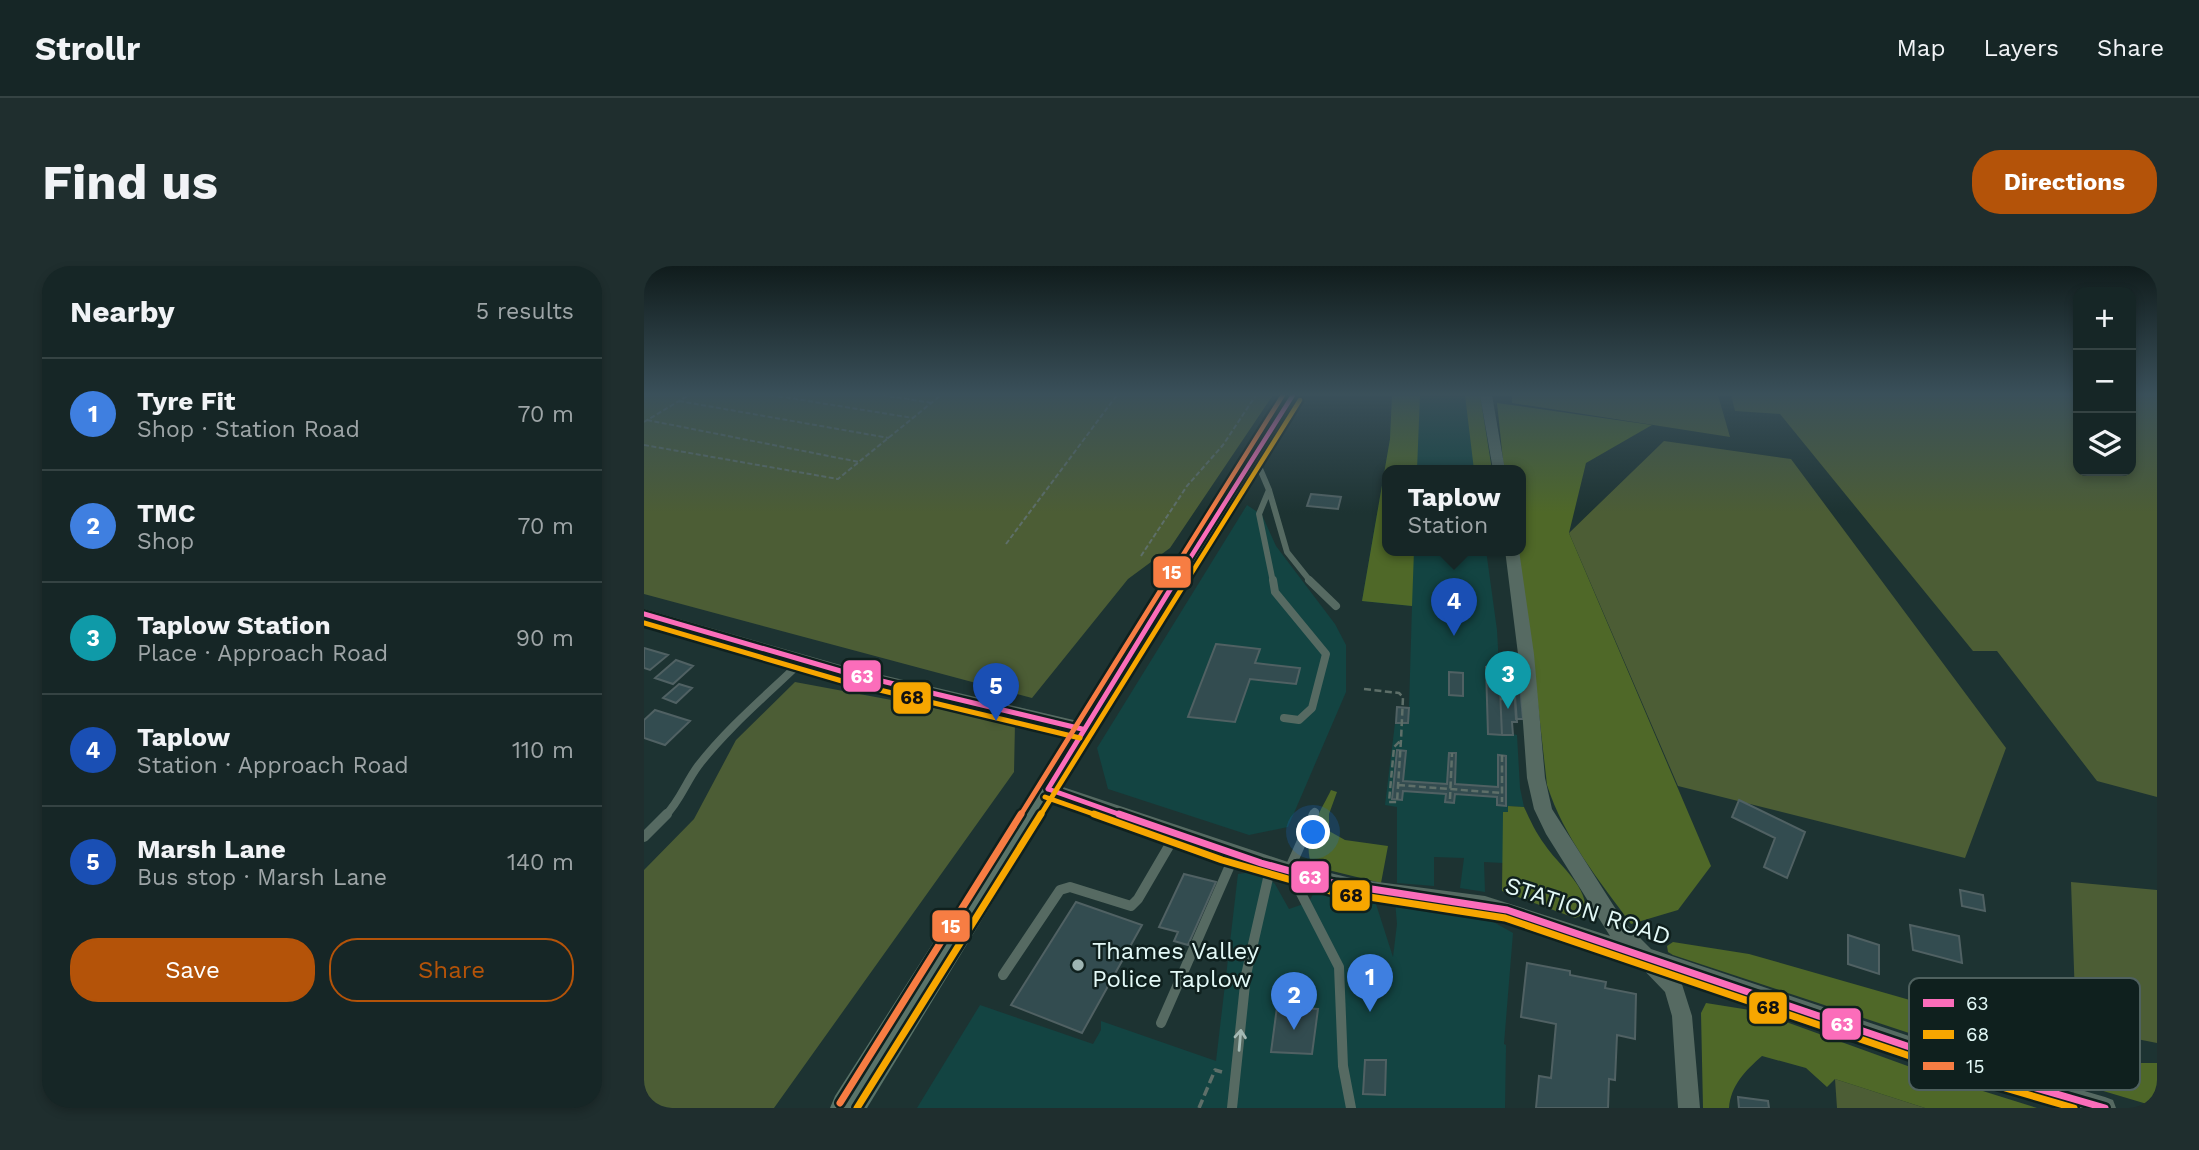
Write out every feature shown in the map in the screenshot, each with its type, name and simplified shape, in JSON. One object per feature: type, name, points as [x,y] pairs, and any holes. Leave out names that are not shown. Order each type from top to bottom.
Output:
[{"type":"main road","points":[[847,1108],[1269,434]]},
{"type":"street","points":[[1493,434],[1498,465]]},
{"type":"street","points":[[1513,556],[1526,654],[1536,778],[1543,809],[1552,828],[1617,929],[1673,986],[1679,1000],[1689,1108]]},
{"type":"street","points":[[644,614],[844,672],[1082,729]]},
{"type":"street","name":"STATION ROAD","points":[[1048,789],[1235,854],[1333,883],[1381,892],[1440,896],[1494,906],[1909,1047]]},
{"type":"street","name":"STATION ROAD","points":[[2043,1090],[2105,1108]]},
{"type":"lane","points":[[1255,457],[1269,490],[1287,552],[1305,577],[1336,606]]},
{"type":"lane","points":[[1269,490],[1259,513],[1275,592],[1326,654],[1312,708],[1299,720],[1284,718]]},
{"type":"lane","points":[[644,837],[677,804],[697,767],[734,726],[803,660]]},
{"type":"lane","points":[[1232,1108],[1246,975],[1280,867],[1315,812]]},
{"type":"lane","points":[[1003,975],[1060,890],[1070,887],[1131,906],[1138,900],[1176,834]]},
{"type":"lane","points":[[1161,1023],[1235,854]]},
{"type":"lane","points":[[1280,867],[1339,967],[1343,1066],[1351,1108]]},
{"type":"lane","points":[[864,1108],[884,1051]]},
{"type":"path","points":[[715,434],[859,462]]},
{"type":"path","points":[[868,434],[889,438]]},
{"type":"path","points":[[644,444],[838,479],[893,434]]},
{"type":"path","points":[[1006,544],[1088,434]]},
{"type":"path","points":[[1141,556],[1187,486],[1230,434]]},
{"type":"path","points":[[1364,689],[1401,694],[1402,738],[1397,802],[1389,802],[1394,747],[1402,738]]},
{"type":"path","points":[[1450,799],[1452,753]]},
{"type":"path","points":[[1502,755],[1502,802]]},
{"type":"path","points":[[1398,785],[1501,793]]},
{"type":"shaded area","points":[[1390,434],[1486,434],[1491,465],[1386,465]]},
{"type":"shaded area","points":[[1382,485],[1382,556],[1487,556],[1499,666],[1510,667],[1511,683],[1514,685],[1517,722],[1512,723],[1513,734],[1517,735],[1520,788],[1524,807],[1508,806],[1508,813],[1503,813],[1503,863],[1484,862],[1485,892],[1460,888],[1464,858],[1434,857],[1434,886],[1397,883],[1397,807],[1385,805],[1397,707],[1409,707],[1412,606],[1362,601]]},
{"type":"shaded area","points":[[1247,505],[1262,515],[1276,546],[1335,624],[1346,645],[1346,692],[1288,827],[1249,835],[1108,789],[1097,748]]},
{"type":"shaded area","points":[[1259,871],[1275,884],[1289,909],[1309,902],[1313,894],[1321,891],[1376,904],[1393,957],[1397,924],[1395,901],[1432,905],[1483,916],[1513,933],[1504,1044],[1505,1108],[917,1108],[980,1005],[1093,1044],[1101,1030],[1101,1021],[1216,1061],[1238,874]]},
{"type":"green space","points":[[644,434],[1247,434],[1170,548],[1128,579],[1032,698],[644,594]]},
{"type":"green space","points":[[1390,434],[1418,434],[1417,465],[1386,465]]},
{"type":"green space","points":[[1470,434],[1486,434],[1491,465],[1473,465]]},
{"type":"green space","points":[[1500,434],[1636,434],[1586,463],[1569,533],[1711,866],[1678,910],[1631,924],[1573,841],[1554,804],[1547,785],[1518,556],[1526,556],[1526,465],[1503,465]]},
{"type":"green space","points":[[1797,434],[2073,434],[2073,476],[2136,476],[2136,434],[2157,434],[2157,797],[2097,781],[1997,651],[1973,651]]},
{"type":"green space","points":[[1664,441],[1791,459],[2006,748],[1965,858],[1678,786],[1569,533]]},
{"type":"green space","points":[[1382,485],[1382,556],[1414,556],[1412,606],[1362,601]]},
{"type":"green space","points":[[795,682],[1015,723],[1014,772],[774,1108],[644,1108],[644,870],[694,819],[736,740]]},
{"type":"green space","points":[[1331,790],[1337,792],[1329,814],[1329,831],[1345,840],[1388,846],[1381,883],[1312,866],[1309,856],[1310,836]]},
{"type":"green space","points":[[1508,806],[1524,807],[1542,840],[1578,886],[1583,895],[1585,914],[1575,918],[1502,891],[1503,812],[1508,812]]},
{"type":"green space","points":[[2071,882],[2157,890],[2157,1043],[2140,1040],[2140,978],[2074,978]]},
{"type":"green space","points":[[1673,942],[1749,954],[1909,1000],[1909,1033],[1673,955],[1668,952],[1667,946]]},
{"type":"green space","points":[[1706,1003],[1756,1011],[1909,1066],[1909,1090],[1980,1090],[2037,1108],[1925,1108],[1835,1079],[1827,1087],[1806,1068],[1762,1056],[1740,1079],[1729,1108],[1703,1108],[1701,1013]]},
{"type":"green space","points":[[2140,1063],[2157,1063],[2157,1107],[2100,1090],[2140,1090]]},
{"type":"green space","points":[[1835,1079],[1925,1108],[1837,1108]]},
{"type":"building","points":[[1311,494],[1341,497],[1338,509],[1307,506]]},
{"type":"building","points":[[1216,644],[1260,649],[1255,663],[1300,668],[1296,684],[1250,679],[1235,722],[1188,717]]},
{"type":"building","points":[[644,648],[668,655],[650,670],[644,668]]},
{"type":"building","points":[[676,660],[693,666],[673,684],[655,678]]},
{"type":"building","points":[[1486,667],[1499,667],[1502,735],[1488,734]]},
{"type":"building","points":[[1499,667],[1510,667],[1511,683],[1514,683],[1517,722],[1512,722],[1513,735],[1502,735]]},
{"type":"building","points":[[1449,672],[1463,673],[1463,696],[1449,695]]},
{"type":"building","points":[[679,684],[692,688],[676,703],[663,698]]},
{"type":"building","points":[[1514,685],[1520,685],[1523,719],[1516,719]]},
{"type":"building","points":[[1397,707],[1409,708],[1408,723],[1396,723]]},
{"type":"building","points":[[655,710],[690,721],[665,745],[644,738],[644,720]]},
{"type":"building","points":[[1397,750],[1406,751],[1403,781],[1447,784],[1449,753],[1456,753],[1455,784],[1498,787],[1498,755],[1506,756],[1506,806],[1497,805],[1497,797],[1455,794],[1454,803],[1445,802],[1446,794],[1403,791],[1402,800],[1392,799]]},
{"type":"building","points":[[1739,800],[1805,832],[1787,878],[1764,867],[1775,838],[1732,817]]},
{"type":"building","points":[[1184,874],[1216,882],[1188,945],[1174,941],[1178,932],[1159,927]]},
{"type":"building","points":[[1960,890],[1983,895],[1985,911],[1962,906]]},
{"type":"building","name":"Thames Valley Police Taplow","points":[[1076,902],[1142,925],[1082,1033],[1011,1005]]},
{"type":"building","points":[[1910,925],[1959,936],[1962,963],[1913,950]]},
{"type":"building","points":[[1848,935],[1879,945],[1879,974],[1848,964]]},
{"type":"building","points":[[1527,963],[1570,971],[1570,975],[1606,982],[1605,988],[1636,994],[1635,1039],[1617,1035],[1615,1080],[1609,1079],[1608,1108],[1536,1108],[1539,1076],[1551,1078],[1556,1024],[1521,1017]]},
{"type":"building","points":[[1277,1007],[1318,1009],[1312,1054],[1271,1052]]},
{"type":"building","points":[[1365,1060],[1386,1060],[1385,1095],[1363,1094]]},
{"type":"building","points":[[1738,1097],[1768,1101],[1769,1108],[1739,1108]]},
{"type":"transit line","name":"15","points":[[840,1103],[1258,434]]},
{"type":"transit line","name":"63","points":[[1048,789],[1085,725],[1268,434]]},
{"type":"transit line","name":"68","points":[[857,1108],[1279,434]]},
{"type":"transit line","name":"63","points":[[644,614],[844,672],[1082,729]]},
{"type":"transit line","name":"68","points":[[644,623],[842,681],[1080,738]]},
{"type":"transit line","name":"63","points":[[1048,789],[1225,852],[1297,874],[1355,888],[1507,910],[1909,1047]]},
{"type":"transit line","name":"68","points":[[1045,797],[1222,860],[1294,882],[1352,896],[1505,918],[1909,1056]]},
{"type":"transit line","name":"68","points":[[2012,1090],[2074,1108]]},
{"type":"transit line","name":"63","points":[[2043,1090],[2105,1108]]},
{"type":"place","name":"Taplow","points":[[1454,636]]},
{"type":"place","name":"Taplow Station","points":[[1508,709]]},
{"type":"place","name":"Marsh Lane","points":[[996,721]]},
{"type":"place","name":"Thames Valley Police Taplow","points":[[1078,965]]},
{"type":"place","name":"Tyre Fit","points":[[1370,1012]]},
{"type":"place","name":"TMC","points":[[1294,1030]]}]
